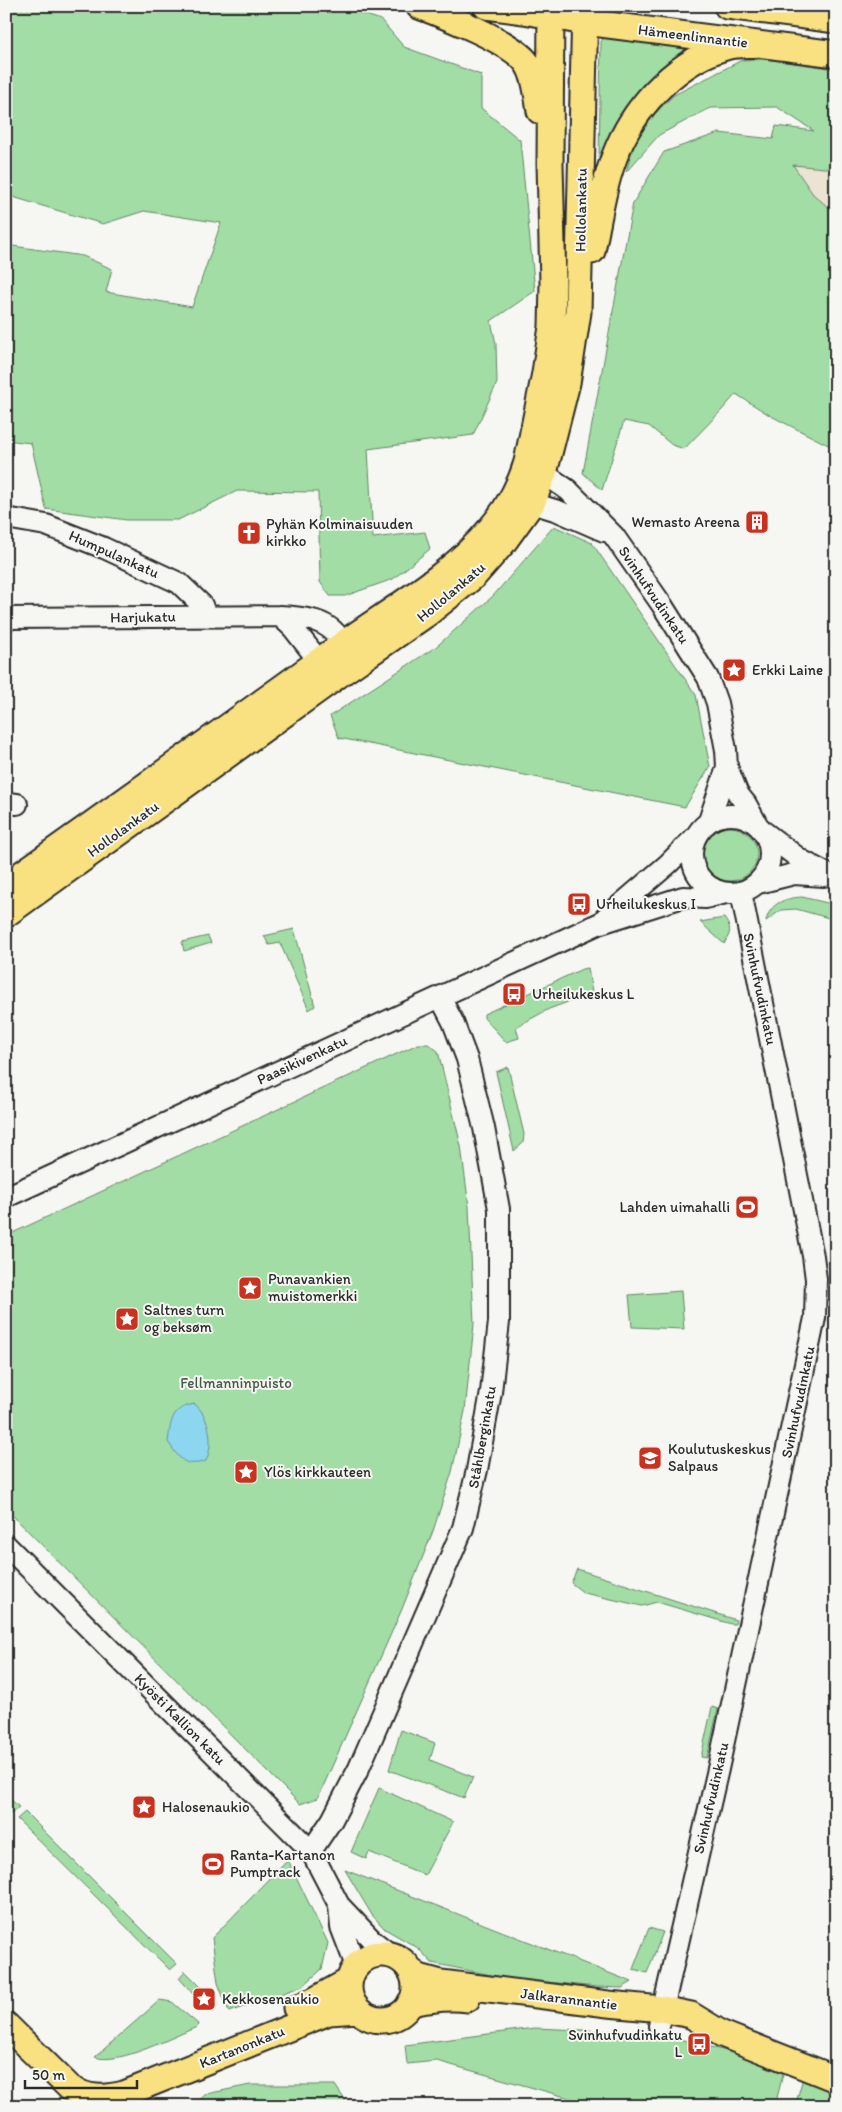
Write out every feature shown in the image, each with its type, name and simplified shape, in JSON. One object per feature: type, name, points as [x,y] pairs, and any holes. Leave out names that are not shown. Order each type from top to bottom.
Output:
[{"type":"main road","points":[[419,6],[466,25],[506,46],[526,63],[536,89],[550,164]]},
{"type":"main road","name":"Hämeenlinnantie","points":[[486,6],[585,14],[759,44],[836,54]]},
{"type":"main road","points":[[727,6],[836,20]]},
{"type":"main road","name":"Hollolankatu","points":[[535,467],[552,328],[551,11]]},
{"type":"main road","name":"Hollolankatu","points":[[6,914],[344,671],[428,613],[474,576],[503,543],[567,383],[578,312],[585,14]]},
{"type":"main road","points":[[578,312],[604,192],[618,148],[635,117],[653,94],[691,63],[710,52],[731,45],[759,44]]},
{"type":"main road","name":"Hollolankatu","points":[[6,885],[342,644],[414,595],[457,561],[523,497]]},
{"type":"main road","points":[[372,1955],[391,1955],[399,1959],[412,1972],[415,1982],[414,1993],[410,2003],[397,2016],[388,2019],[377,2019],[367,2016],[358,2010],[350,1996],[353,1973],[372,1955]]},
{"type":"main road","name":"Jalkarannantie","points":[[412,1972],[419,1977],[441,1983],[608,2004],[660,2018]]},
{"type":"main road","name":"Kartanonkatu","points":[[108,2095],[136,2075],[315,2000],[353,1973]]},
{"type":"main road","name":"Jalkarannantie","points":[[410,2003],[456,1998],[660,2018],[691,2015],[722,2034],[836,2079]]},
{"type":"main road","name":"Kartanonkatu","points":[[6,2006],[81,2076],[96,2082],[108,2095]]},
{"type":"main road","name":"Kartanonkatu","points":[[6,2025],[62,2081],[78,2093],[88,2097],[140,2088],[329,2012],[358,2010]]},
{"type":"street","name":"Svinhufvudinkatu","points":[[535,467],[568,490],[614,536],[662,605],[708,678],[717,703],[726,750],[727,767],[738,794],[760,828]]},
{"type":"street","name":"Svinhufvudinkatu","points":[[523,497],[614,536]]},
{"type":"street","name":"Humpulankatu","points":[[6,518],[55,529],[104,548],[179,583],[202,606],[206,616]]},
{"type":"street","name":"Harjukatu","points":[[6,618],[280,616],[316,620],[328,627],[342,644]]},
{"type":"street","points":[[280,616],[293,628],[319,661],[344,671],[342,644]]},
{"type":"street","name":"Svinhufvudinkatu","points":[[709,821],[727,767]]},
{"type":"street","points":[[760,828],[768,840],[770,858],[764,876],[742,889],[711,887],[699,877],[692,857],[696,836],[709,821],[721,816],[734,814],[746,817],[801,860],[833,877]]},
{"type":"street","name":"Paasikivenkatu","points":[[598,924],[668,864],[696,836]]},
{"type":"street","name":"Paasikivenkatu","points":[[6,1197],[598,924],[683,897],[705,898],[794,874],[833,877]]},
{"type":"street","name":"Svinhufvudinkatu","points":[[660,2018],[718,1769],[815,1318],[816,1279],[813,1256],[742,889]]},
{"type":"street","name":"Ståhlberginkatu","points":[[311,1851],[332,1820],[359,1768],[463,1528],[477,1470],[491,1392],[499,1322],[499,1209],[484,1128],[467,1059],[453,1022],[440,997]]},
{"type":"street","name":"Kyösti Kallion katu","points":[[6,1545],[311,1851],[339,1905],[373,1941],[391,1955]]},
{"type":"street","name":"Kyösti Kallion katu","points":[[339,1905],[353,1973]]},
{"type":"shaded area","points":[[836,138],[836,214],[813,194],[776,140]]},
{"type":"shaded area","points":[[836,1971],[836,2008],[827,2006]]},
{"type":"green space","points":[[6,6],[339,6],[381,20],[404,47],[481,75],[481,108],[520,140],[535,291],[491,321],[496,344],[497,383],[473,435],[368,449],[373,538],[425,532],[430,549],[393,579],[345,596],[330,596],[320,582],[318,492],[237,491],[178,520],[127,520],[46,509],[31,443],[6,440],[6,245],[83,256],[112,269],[106,292],[192,307],[221,223],[144,211],[103,224],[6,195]]},
{"type":"green space","points":[[614,36],[691,46],[602,161],[599,159],[601,41],[605,37]]},
{"type":"green space","points":[[765,59],[836,69],[836,166],[834,169],[793,165],[813,194],[836,214],[836,449],[771,416],[736,394],[684,449],[672,445],[649,426],[624,421],[602,490],[583,473],[633,203],[664,152],[719,133],[773,139],[776,126],[814,131],[777,107],[710,108],[659,135],[626,172],[636,136],[650,118],[674,95],[742,60]]},
{"type":"green space","points":[[554,526],[592,543],[696,695],[710,767],[685,807],[339,738],[330,716],[437,646],[493,596]]},
{"type":"green space","points":[[725,827],[735,827],[745,831],[753,839],[757,854],[753,869],[745,877],[735,881],[725,881],[715,877],[707,869],[703,859],[703,849],[707,839],[715,831]]},
{"type":"green space","points":[[802,897],[836,905],[836,920],[796,909],[781,910],[766,921],[771,910],[779,903],[784,900]]},
{"type":"green space","points":[[724,918],[730,931],[724,944],[700,922]]},
{"type":"green space","points":[[294,929],[315,1006],[309,1010],[280,943],[269,945],[264,936]]},
{"type":"green space","points":[[208,936],[211,943],[184,951],[182,942]]},
{"type":"green space","points":[[588,968],[592,993],[549,1009],[516,1027],[519,1038],[506,1042],[484,1018],[484,1014],[582,969]]},
{"type":"green space","name":"Fellmanninpuisto","points":[[418,1044],[428,1044],[438,1051],[461,1146],[469,1207],[474,1324],[465,1411],[452,1472],[433,1531],[402,1609],[318,1798],[300,1804],[6,1509],[6,1236]]},
{"type":"green space","points":[[508,1067],[524,1134],[523,1143],[514,1151],[496,1072]]},
{"type":"green space","points":[[681,1291],[684,1329],[632,1327],[629,1295]]},
{"type":"green space","points":[[577,1569],[736,1620],[735,1624],[657,1602],[642,1606],[584,1593],[571,1583]]},
{"type":"green space","points":[[712,1707],[718,1709],[707,1758],[701,1757]]},
{"type":"green space","points":[[401,1730],[435,1743],[430,1760],[473,1777],[464,1798],[389,1770]]},
{"type":"green space","points":[[379,1788],[453,1822],[425,1875],[369,1852],[366,1859],[351,1852]]},
{"type":"green space","points":[[6,1795],[19,1807],[11,1814],[6,1809]]},
{"type":"green space","points":[[25,1812],[177,1964],[170,1970],[17,1819]]},
{"type":"green space","points":[[288,1860],[328,1943],[322,1969],[303,1986],[229,2012],[218,1983],[212,1938]]},
{"type":"green space","points":[[345,1870],[632,1982],[622,1988],[597,1987],[506,1978],[432,1963],[418,1948],[385,1929],[372,1915]]},
{"type":"green space","points":[[649,1928],[663,1932],[647,1973],[633,1969]]},
{"type":"green space","points":[[185,1971],[201,1987],[193,1994],[179,1978]]},
{"type":"green space","points":[[160,2000],[172,2002],[198,2024],[197,2027],[131,2054],[105,2059],[95,2057]]},
{"type":"green space","points":[[534,2028],[656,2033],[785,2066],[775,2106],[598,2106],[437,2061],[407,2064],[405,2045]]},
{"type":"green space","points":[[803,2078],[836,2094],[836,2106],[795,2106]]},
{"type":"green space","points":[[250,2085],[335,2085],[349,2106],[193,2106],[206,2094]]},
{"type":"water","points":[[195,1404],[204,1416],[207,1424],[210,1447],[206,1461],[187,1463],[179,1457],[168,1442],[170,1427],[177,1412]]},
{"type":"place","name":"Wemasto Areena","points":[[757,522]]},
{"type":"place","name":"Pyhän Kolminaisuuden kirkko","points":[[249,533]]},
{"type":"place","name":"Erkki Laine","points":[[734,670]]},
{"type":"place","name":"Urheilukeskus I","points":[[579,904]]},
{"type":"place","name":"Urheilukeskus L","points":[[514,994]]},
{"type":"place","name":"Lahden uimahalli","points":[[747,1207]]},
{"type":"place","name":"Punavankien muistomerkki","points":[[250,1288]]},
{"type":"place","name":"Saltnes turn og beksøm","points":[[127,1319]]},
{"type":"place","name":"Koulutuskeskus Salpaus","points":[[650,1458]]},
{"type":"place","name":"Ylös kirkkauteen","points":[[246,1472]]},
{"type":"place","name":"Halosenaukio","points":[[144,1807]]},
{"type":"place","name":"Ranta-Kartanon Pumptrack","points":[[213,1864]]},
{"type":"place","name":"Kekkosenaukio","points":[[204,1999]]},
{"type":"place","name":"Svinhufvudinkatu L","points":[[699,2044]]}]
